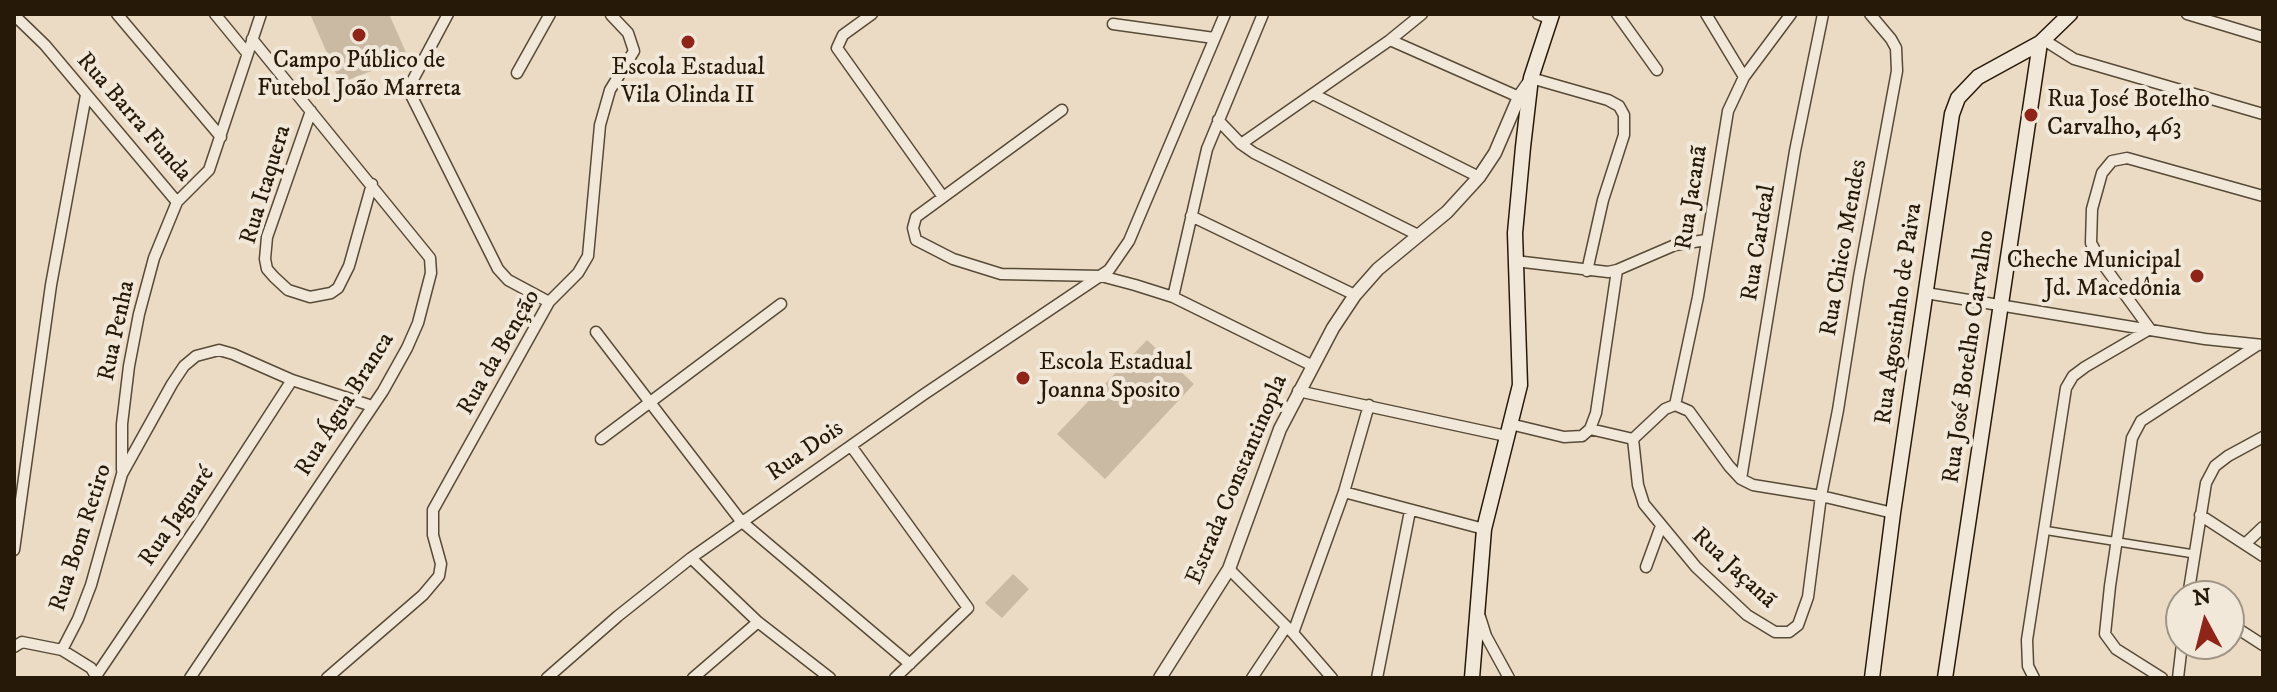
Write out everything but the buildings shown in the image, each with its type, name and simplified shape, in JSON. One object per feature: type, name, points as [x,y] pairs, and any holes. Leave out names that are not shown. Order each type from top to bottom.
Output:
[{"type":"main road","name":"Rua Agostinho de Paiva","points":[[1872,678],[1949,126],[1958,98],[1978,77],[2042,42],[2070,14]]},
{"type":"main road","points":[[1472,678],[1484,529],[1520,385],[1515,261],[1519,176],[1531,78],[1547,16]]},
{"type":"main road","name":"Rua José Botelho Carvalho","points":[[1945,678],[2042,42]]},
{"type":"street","points":[[117,14],[221,137]]},
{"type":"street","points":[[215,14],[247,53]]},
{"type":"street","name":"Rua Barra Funda","points":[[14,15],[45,45],[177,202],[209,170],[261,14]]},
{"type":"street","points":[[517,73],[550,14]]},
{"type":"street","name":"Rua da Benção","points":[[327,678],[423,595],[439,576],[441,564],[433,535],[433,510],[549,302],[578,273],[588,256],[602,114],[610,90],[634,51],[628,33],[611,14]]},
{"type":"street","points":[[872,14],[843,35],[837,48],[943,197]]},
{"type":"street","name":"Rua Dois","points":[[547,678],[618,616],[741,521],[1116,263],[1129,241],[1225,14]]},
{"type":"street","points":[[1173,297],[1199,179],[1218,120],[1263,14]]},
{"type":"street","points":[[1241,144],[1390,40],[1422,14]]},
{"type":"street","points":[[1617,14],[1657,70]]},
{"type":"street","points":[[1706,14],[1744,77]]},
{"type":"street","name":"Rua Jacanã","points":[[1675,405],[1698,297],[1728,111],[1744,77],[1791,14]]},
{"type":"street","name":"Rua Cardeal","points":[[1741,479],[1795,151],[1823,14]]},
{"type":"street","name":"Rua Chico Mendes","points":[[1826,498],[1897,71],[1896,48],[1870,14]]},
{"type":"street","points":[[2187,14],[2263,37]]},
{"type":"street","points":[[445,15],[408,89],[498,269],[508,280],[549,302]]},
{"type":"street","points":[[1113,24],[1214,38]]},
{"type":"street","name":"Rua Água Branca","points":[[190,678],[372,406],[407,348],[424,302],[432,265],[430,258],[372,184],[252,39]]},
{"type":"street","points":[[1390,40],[1519,97]]},
{"type":"street","points":[[2042,42],[2074,59],[2263,114]]},
{"type":"street","points":[[1531,78],[1616,103],[1624,115],[1624,135],[1599,214],[1587,271]]},
{"type":"street","name":"Estrada Constantinopla","points":[[1160,678],[1229,569],[1280,429],[1311,365],[1355,295],[1378,269],[1447,212],[1479,177],[1507,129],[1519,97],[1531,78]]},
{"type":"street","points":[[1313,94],[1479,177]]},
{"type":"street","points":[[14,550],[51,285],[86,95]]},
{"type":"street","points":[[1062,110],[916,217],[913,228],[916,240],[929,249],[1001,274],[1101,276],[1173,297],[1311,365]]},
{"type":"street","name":"Rua Itaquera","points":[[311,111],[267,237],[267,269],[288,290],[310,297],[331,293],[338,288],[349,266],[372,184]]},
{"type":"street","points":[[1218,120],[1241,144],[1275,165],[1418,235]]},
{"type":"street","points":[[2150,329],[2091,243],[2092,209],[2105,167],[2116,159],[2133,159],[2263,196]]},
{"type":"street","name":"Rua Penha","points":[[122,474],[122,424],[133,341],[154,258],[177,202]]},
{"type":"street","points":[[1191,216],[1355,295]]},
{"type":"street","points":[[1515,261],[1587,271],[1617,270],[1675,245],[1706,240]]},
{"type":"street","points":[[1298,391],[1508,430],[1564,437],[1582,436],[1590,429],[1596,413],[1617,270]]},
{"type":"street","points":[[1926,293],[2259,346]]},
{"type":"street","points":[[601,439],[781,304]]},
{"type":"street","points":[[2034,678],[2027,659],[2027,640],[2069,381],[2085,367],[2150,329]]},
{"type":"street","points":[[596,332],[741,521],[910,664]]},
{"type":"street","points":[[2162,678],[2116,649],[2107,640],[2104,624],[2132,438],[2139,424],[2259,346]]},
{"type":"street","name":"Rua Bom Retiro","points":[[62,650],[91,585],[122,474],[172,384],[184,366],[196,356],[219,350],[292,380],[372,406]]},
{"type":"street","name":"Rua Jaguaré","points":[[96,677],[292,380]]},
{"type":"street","points":[[1252,678],[1290,630],[1344,492],[1369,405]]},
{"type":"street","points":[[1590,429],[1633,439],[1665,409],[1675,405],[1689,411],[1741,479],[1767,489],[1893,513]]},
{"type":"street","points":[[2190,580],[2203,491],[2215,466],[2263,437]]},
{"type":"street","name":"Rua Jaçanã","points":[[1633,439],[1644,504],[1696,567],[1747,615],[1775,632],[1789,632],[1798,625],[1808,597],[1826,498]]},
{"type":"street","points":[[851,446],[968,608],[895,678]]},
{"type":"street","points":[[1344,492],[1484,529]]},
{"type":"street","points":[[1377,678],[1410,511]]},
{"type":"street","points":[[2200,515],[2263,556]]},
{"type":"street","points":[[1646,567],[1661,526]]},
{"type":"street","points":[[2245,544],[2263,527]]},
{"type":"street","points":[[2043,530],[2194,554]]},
{"type":"street","points":[[691,558],[758,622],[830,678]]},
{"type":"street","points":[[1229,569],[1290,630],[1332,678]]},
{"type":"street","points":[[1477,608],[1486,636],[1509,678]]},
{"type":"street","points":[[693,678],[758,622]]},
{"type":"street","points":[[2245,633],[2263,645]]},
{"type":"street","points":[[14,647],[22,642],[62,650],[86,664],[96,677]]},
{"type":"shaded area","name":"Campo Público de Futebol João Marreta","points":[[310,14],[389,14],[408,57],[340,83]]},
{"type":"shaded area","points":[[1147,340],[1194,384],[1105,479],[1057,434]]},
{"type":"shaded area","points":[[1013,574],[1029,589],[1002,618],[985,603]]},
{"type":"place","name":"Campo Público de Futebol João Marreta","points":[[359,35]]},
{"type":"place","name":"Escola Estadual Vila Olinda II","points":[[688,42]]},
{"type":"place","name":"Rua José Botelho Carvalho, 463","points":[[2031,115]]},
{"type":"place","name":"Cheche Municipal Jd. Macedônia","points":[[2197,276]]},
{"type":"place","name":"Escola Estadual Joanna Sposito","points":[[1023,378]]}]
